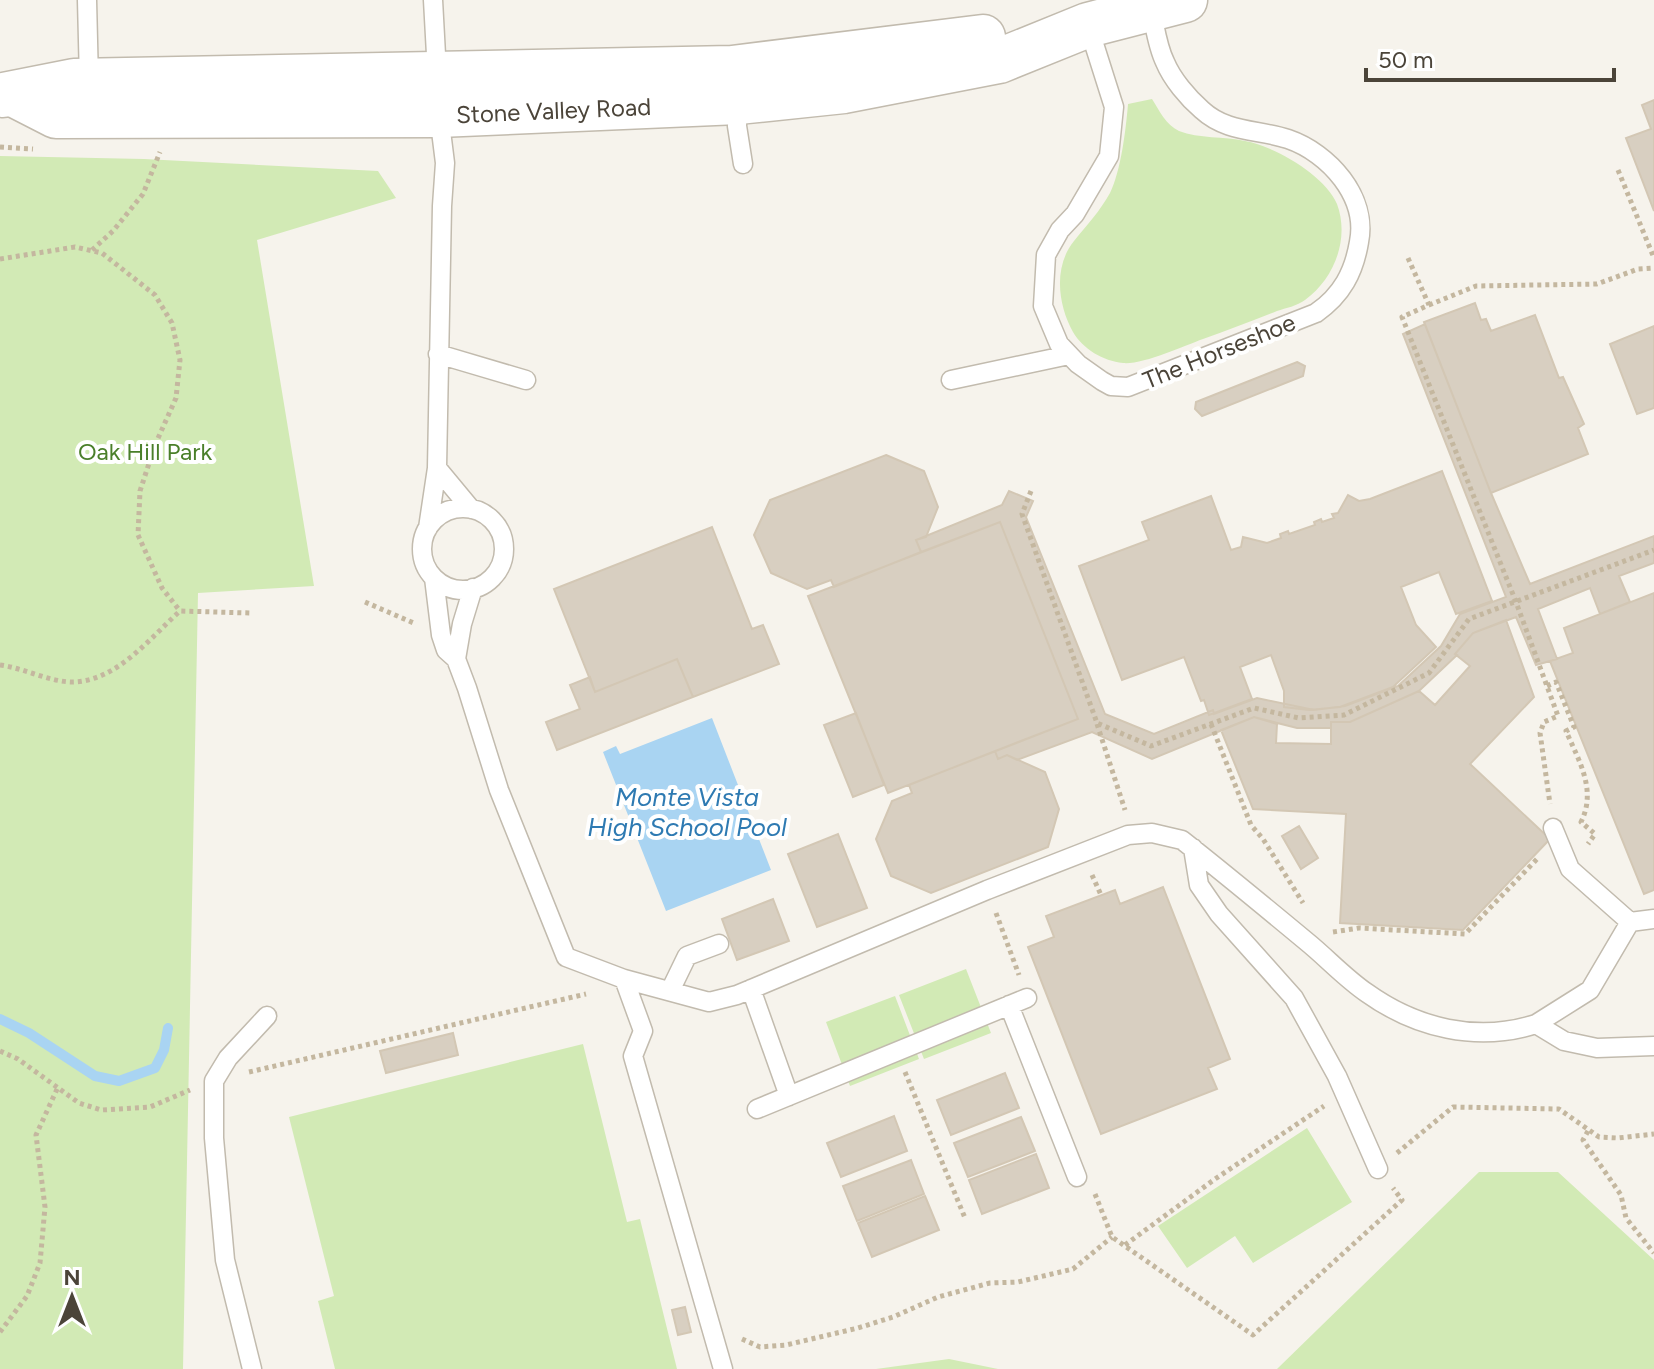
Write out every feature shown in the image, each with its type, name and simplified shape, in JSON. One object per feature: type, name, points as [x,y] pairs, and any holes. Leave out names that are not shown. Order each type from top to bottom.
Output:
[{"type":"street","name":"Stone Valley Road","points":[[6,95],[74,81],[89,81],[738,102],[844,91],[999,61],[1088,25],[1168,4]]},
{"type":"street","name":"Stone Valley Road","points":[[6,95],[56,116],[438,94],[732,68],[1088,25]]},
{"type":"lane","points":[[87,0],[89,81]]},
{"type":"lane","points":[[428,528],[437,517],[449,510],[471,509],[482,513],[499,529],[504,553],[494,576],[473,588],[446,586],[434,578],[422,554],[437,468],[445,163],[433,0]]},
{"type":"lane","name":"The Horseshoe","points":[[1088,25],[1114,107],[1109,156],[1075,214],[1060,230],[1046,255],[1043,306],[1051,329],[1069,355],[1087,373],[1111,386],[1128,387],[1316,313],[1329,304],[1345,285],[1353,269],[1361,234],[1356,201],[1326,161],[1289,140],[1227,126],[1203,111],[1185,92],[1165,62],[1168,4]]},
{"type":"lane","points":[[738,102],[737,126],[743,164]]},
{"type":"lane","points":[[438,354],[526,380]]},
{"type":"lane","points":[[951,380],[1069,355]]},
{"type":"lane","points":[[437,468],[471,509]]},
{"type":"lane","points":[[434,578],[441,635],[446,650],[456,659]]},
{"type":"lane","points":[[473,588],[456,659],[499,790],[566,957],[624,979],[709,1002],[751,989],[987,890],[1133,835],[1152,833],[1182,840],[1365,992],[1399,1014],[1434,1027],[1477,1033],[1536,1024],[1590,990],[1630,922]]},
{"type":"lane","points":[[1555,833],[1570,869],[1630,922],[1654,919]]},
{"type":"lane","points":[[1193,848],[1199,885],[1219,914],[1294,998],[1344,1091],[1378,1169]]},
{"type":"lane","points":[[670,991],[687,956],[719,944]]},
{"type":"lane","points":[[624,979],[643,1031],[633,1056],[720,1364]]},
{"type":"lane","points":[[751,989],[789,1096]]},
{"type":"lane","points":[[757,1109],[1018,1001],[1077,1177]]},
{"type":"lane","points":[[252,1369],[225,1260],[214,1138],[214,1081],[228,1058],[267,1016]]},
{"type":"lane","points":[[1536,1024],[1575,1044],[1597,1048],[1654,1046]]},
{"type":"path","points":[[91,251],[113,231],[143,194],[161,150]]},
{"type":"path","points":[[1618,170],[1654,258]]},
{"type":"path","points":[[0,259],[75,247],[102,253],[155,295],[172,323],[180,360],[176,398],[155,445],[140,491],[138,535],[162,588],[180,611]]},
{"type":"path","points":[[1408,258],[1429,305]]},
{"type":"path","points":[[1324,934],[1359,928],[1465,934],[1555,833],[1540,733],[1544,722],[1558,716],[1402,317],[1476,286],[1597,284],[1638,269],[1654,268]]},
{"type":"path","points":[[1031,491],[1022,514],[1097,723],[1133,835]]},
{"type":"path","points":[[1097,723],[1151,746],[1254,708],[1299,718],[1344,715],[1429,673],[1469,619],[1654,550]]},
{"type":"path","points":[[365,602],[418,624],[425,624]]},
{"type":"path","points":[[0,665],[72,682],[94,678],[113,670],[180,611],[250,613]]},
{"type":"path","points":[[1547,686],[1556,682],[1574,727],[1566,731],[1589,794],[1587,810],[1581,822],[1595,834],[1570,869]]},
{"type":"path","points":[[1211,724],[1251,825],[1304,905]]},
{"type":"path","points":[[987,890],[1018,1001]]},
{"type":"path","points":[[0,1051],[18,1059],[79,1103],[101,1110],[150,1107],[214,1081],[596,991]]},
{"type":"path","points":[[897,1053],[965,1218]]},
{"type":"path","points":[[0,1332],[27,1296],[40,1263],[45,1207],[36,1135],[58,1087]]},
{"type":"path","points":[[1125,1245],[1189,1197],[1303,1123],[1344,1091]]},
{"type":"path","points":[[1095,1193],[1112,1237],[1253,1335],[1402,1200],[1378,1169],[1453,1107],[1559,1109],[1599,1137],[1654,1134]]},
{"type":"path","points":[[1588,1131],[1583,1140],[1621,1195],[1626,1218],[1654,1253]]},
{"type":"path","points":[[720,1364],[735,1337],[760,1347],[786,1345],[858,1328],[938,1297],[990,1283],[1018,1282],[1073,1269],[1112,1237]]},
{"type":"green space","points":[[1152,99],[1167,121],[1179,131],[1257,144],[1284,155],[1310,173],[1331,193],[1341,217],[1342,231],[1331,270],[1302,302],[1163,354],[1123,363],[1094,353],[1077,338],[1064,310],[1060,274],[1067,251],[1102,206],[1114,184],[1128,104]]},
{"type":"green space","name":"Oak Hill Park","points":[[0,156],[144,159],[378,171],[396,198],[257,240],[314,586],[198,593],[183,1369],[0,1369]]},
{"type":"green space","points":[[966,969],[991,1033],[924,1059],[899,995]]},
{"type":"green space","points":[[895,996],[919,1059],[850,1086],[826,1022]]},
{"type":"green space","points":[[583,1044],[627,1222],[640,1219],[677,1369],[335,1369],[318,1301],[334,1296],[289,1117]]},
{"type":"green space","points":[[1307,1128],[1352,1202],[1253,1263],[1235,1236],[1187,1268],[1158,1226]]},
{"type":"green space","points":[[1479,1172],[1558,1172],[1654,1260],[1654,1369],[1277,1369]]},
{"type":"green space","points":[[949,1359],[998,1369],[876,1369]]},
{"type":"water","name":"Monte Vista High School Pool","points":[[712,718],[771,870],[666,911],[603,752],[616,746],[620,754]]},
{"type":"building","points":[[1654,100],[1654,211],[1626,138],[1651,129],[1642,105]]},
{"type":"building","points":[[1475,303],[1481,320],[1486,319],[1491,331],[1535,315],[1559,378],[1563,377],[1584,424],[1578,428],[1588,454],[1491,493],[1424,322]]},
{"type":"building","points":[[1425,324],[1530,584],[1654,536],[1654,563],[1619,576],[1630,602],[1600,614],[1590,588],[1538,609],[1557,659],[1536,665],[1516,617],[1473,633],[1457,655],[1419,691],[1350,722],[1331,722],[1331,728],[1297,728],[1254,717],[1152,759],[1092,732],[1017,760],[1007,755],[998,759],[995,751],[1078,719],[1000,522],[921,552],[916,540],[1002,505],[1009,491],[1033,501],[1026,517],[1105,714],[1154,734],[1213,710],[1214,714],[1257,698],[1314,710],[1345,706],[1398,686],[1441,646],[1460,614],[1506,597],[1403,334]]},
{"type":"building","points":[[1654,326],[1654,408],[1637,414],[1610,344]]},
{"type":"building","points":[[1297,362],[1305,366],[1303,376],[1202,416],[1195,409],[1196,402]]},
{"type":"building","points":[[886,455],[924,471],[938,507],[926,537],[916,540],[921,552],[834,587],[831,580],[807,589],[771,573],[754,535],[770,500]]},
{"type":"building","points":[[1442,471],[1492,601],[1456,614],[1439,572],[1401,587],[1416,625],[1436,647],[1393,687],[1340,707],[1309,710],[1284,707],[1284,691],[1271,655],[1240,667],[1252,699],[1209,715],[1184,657],[1122,680],[1079,566],[1149,540],[1142,522],[1211,496],[1231,550],[1241,547],[1243,537],[1267,543],[1281,538],[1280,534],[1288,531],[1289,534],[1315,525],[1314,522],[1321,519],[1322,522],[1334,518],[1332,514],[1338,513],[1348,495],[1359,501],[1370,499]]},
{"type":"building","points":[[1000,522],[1078,719],[888,793],[808,596]]},
{"type":"building","points":[[712,527],[752,629],[763,625],[779,664],[693,697],[677,659],[595,692],[554,589]]},
{"type":"building","points":[[1654,593],[1654,890],[1644,894],[1550,661],[1573,653],[1564,628]]},
{"type":"building","points":[[1506,620],[1534,697],[1470,764],[1550,839],[1463,930],[1340,923],[1346,814],[1253,809],[1221,730],[1254,717],[1277,724],[1276,743],[1331,744],[1331,722],[1350,722],[1419,691],[1435,705],[1470,666],[1455,654],[1473,633]]},
{"type":"building","points":[[677,659],[693,697],[557,750],[546,722],[580,709],[570,685],[590,677],[595,692]]},
{"type":"building","points":[[856,713],[884,785],[853,797],[824,725]]},
{"type":"building","points":[[995,751],[998,759],[1007,755],[1045,772],[1059,809],[1048,847],[931,893],[891,876],[876,839],[892,801],[912,793],[909,785]]},
{"type":"building","points":[[1299,826],[1318,858],[1301,869],[1282,836]]},
{"type":"building","points":[[838,834],[867,908],[817,927],[788,854]]},
{"type":"building","points":[[1163,887],[1230,1059],[1208,1068],[1217,1089],[1101,1134],[1028,947],[1054,937],[1046,916],[1115,890],[1120,904]]},
{"type":"building","points":[[773,899],[789,941],[737,960],[722,919]]},
{"type":"building","points":[[453,1033],[458,1055],[386,1073],[380,1051]]},
{"type":"building","points":[[1005,1073],[1019,1108],[951,1135],[937,1100]]},
{"type":"building","points":[[894,1116],[907,1151],[841,1177],[827,1143]]},
{"type":"building","points":[[1021,1117],[1035,1151],[968,1177],[954,1143]]},
{"type":"building","points":[[1036,1154],[1049,1188],[982,1214],[969,1180]]},
{"type":"building","points":[[911,1160],[924,1194],[857,1221],[843,1186]]},
{"type":"building","points":[[925,1196],[939,1230],[872,1257],[858,1223]]},
{"type":"building","points":[[685,1307],[691,1332],[678,1335],[672,1310]]},
{"type":"waterway","points":[[0,1019],[29,1033],[95,1076],[119,1081],[155,1068],[164,1050],[168,1028]]}]
